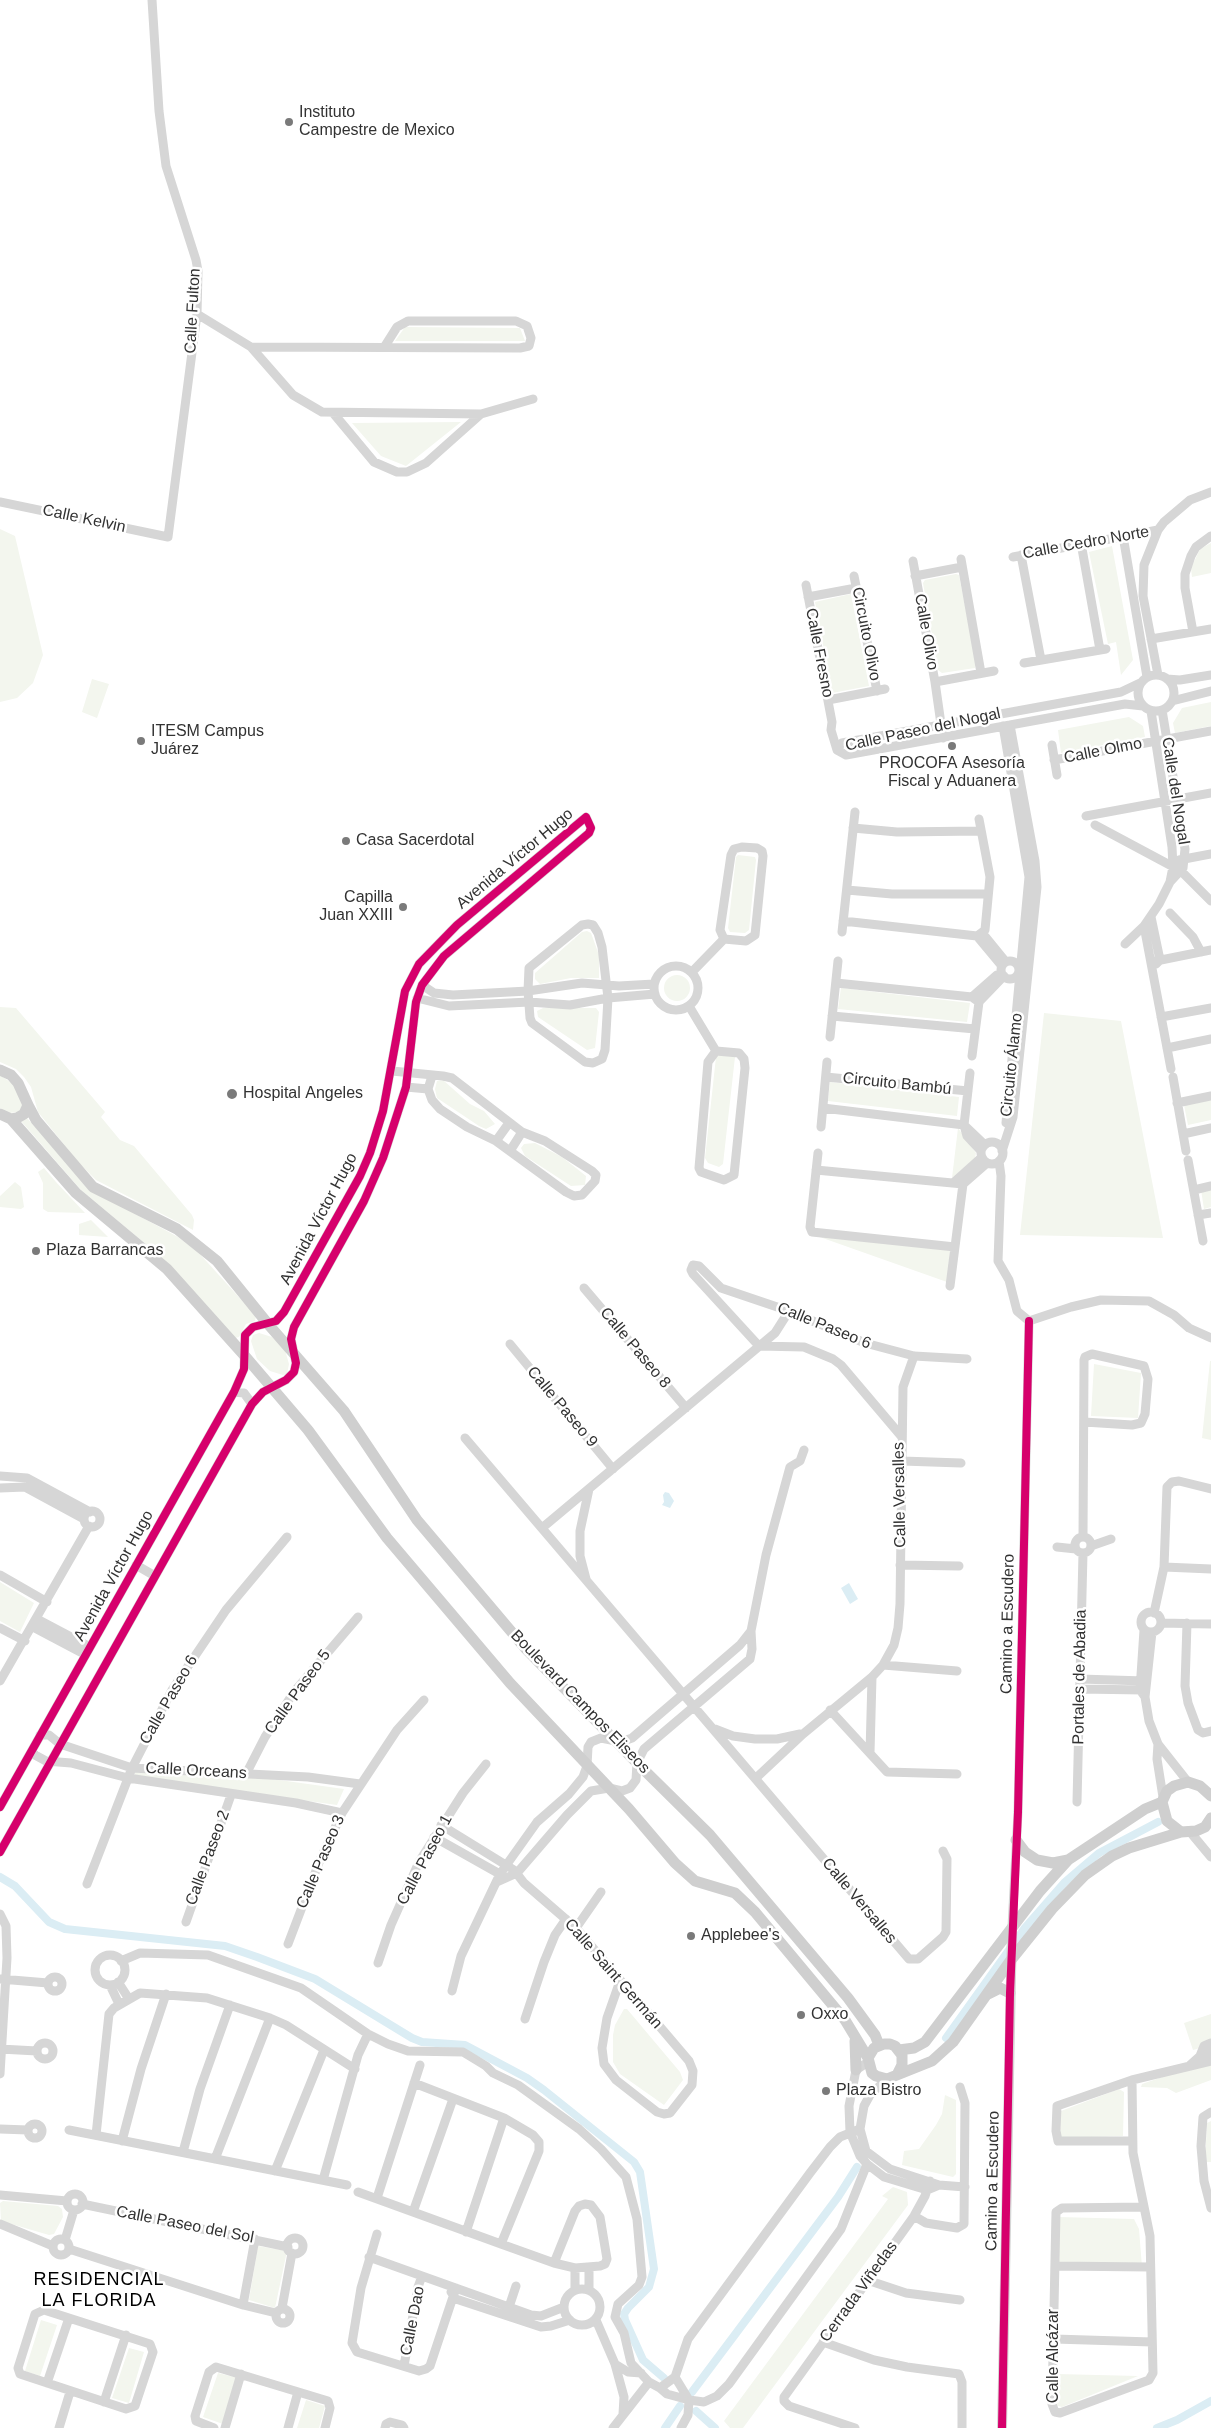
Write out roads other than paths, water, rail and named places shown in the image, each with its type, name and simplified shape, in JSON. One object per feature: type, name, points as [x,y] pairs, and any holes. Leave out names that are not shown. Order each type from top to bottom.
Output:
[{"type":"main road","points":[[0,1070],[18,1082],[36,1120],[93,1187],[188,1236],[217,1261],[268,1324],[293,1349]]},
{"type":"main road","points":[[5,1117],[24,1114],[28,1105]]},
{"type":"main road","points":[[5,1117],[76,1193],[167,1269],[308,1430],[387,1538],[510,1683],[609,1788],[682,1872],[702,1884],[735,1893],[751,1907],[836,2008],[854,2034],[868,2060]]},
{"type":"main road","name":"Boulevard Campos Eliseos","points":[[293,1349],[344,1411],[417,1520],[526,1649],[710,1835],[848,1998],[875,2035],[878,2045]]},
{"type":"main road","points":[[899,2050],[919,2046],[925,2042],[1012,1931],[1040,1890],[1068,1860],[1145,1809],[1162,1800],[1174,1786],[1188,1782],[1196,1783],[1209,1792]]},
{"type":"main road","points":[[1162,1800],[1167,1821],[1186,1832]]},
{"type":"main road","points":[[892,2077],[903,2060],[899,2050],[890,2044],[878,2045],[870,2052],[869,2068],[876,2076],[892,2077],[932,2061],[940,2055],[953,2042],[1012,1955],[1052,1909],[1096,1867],[1129,1848],[1186,1832],[1210,1823]]},
{"type":"main road","points":[[1016,1840],[1025,1852],[1037,1860],[1053,1863],[1068,1860]]},
{"type":"main road","points":[[986,1995],[1000,1988],[1010,1993]]},
{"type":"main road","points":[[854,2034],[857,2054],[856,2070]]},
{"type":"street","name":"Calle Fulton","points":[[152,0],[162,139],[173,191],[196,260],[197,314],[168,537]]},
{"type":"street","points":[[197,314],[251,346],[293,395],[313,409],[334,414],[481,414],[533,399]]},
{"type":"street","points":[[251,346],[520,348],[529,346],[531,338],[524,323],[516,321],[408,321],[397,326],[384,346]]},
{"type":"street","points":[[334,414],[374,462],[397,472],[406,472],[426,463],[481,414]]},
{"type":"street","points":[[1158,675],[1143,596],[1142,576],[1148,553],[1158,530],[1180,507],[1211,492]]},
{"type":"street","name":"Calle Kelvin","points":[[0,502],[168,537]]},
{"type":"street","name":"Calle Cedro Norte","points":[[1041,660],[1017,556],[1158,530]]},
{"type":"street","points":[[1123,536],[1144,680],[1137,693],[1147,708],[1162,710],[1172,701],[1211,691]]},
{"type":"street","points":[[1193,632],[1185,588],[1185,574],[1196,548],[1211,536]]},
{"type":"street","points":[[1024,664],[1103,649],[1080,543]]},
{"type":"street","name":"Calle Olivo","points":[[913,561],[945,738]]},
{"type":"street","points":[[915,576],[961,563],[981,673]]},
{"type":"street","name":"Circuito Olivo","points":[[828,700],[881,690],[854,576]]},
{"type":"street","name":"Calle Fresno","points":[[806,585],[832,722],[839,747]]},
{"type":"street","points":[[808,597],[856,588]]},
{"type":"street","points":[[1151,639],[1211,629]]},
{"type":"street","points":[[935,682],[994,671]]},
{"type":"street","points":[[1144,680],[1158,675],[1180,680],[1211,675]]},
{"type":"street","points":[[1167,678],[1173,688],[1172,701]]},
{"type":"street","name":"Calle Paseo del Nogal","points":[[1144,680],[1121,692],[942,724],[839,747],[846,755],[1125,704],[1147,708]]},
{"type":"street","name":"Calle del Nogal","points":[[1147,708],[1155,741],[1176,866]]},
{"type":"street","name":"Calle del Nogal","points":[[1162,710],[1185,859]]},
{"type":"street","name":"Circuito Álamo","points":[[1000,1148],[1013,1117],[1032,946],[1037,875],[1025,826],[1007,726]]},
{"type":"street","name":"Calle Olmo","points":[[1054,760],[1211,731]]},
{"type":"street","name":"Calle Olmo","points":[[1052,745],[1057,775]]},
{"type":"street","points":[[1086,816],[1211,793]]},
{"type":"street","points":[[842,932],[855,812]]},
{"type":"street","name":"Avenida Víctor Hugo","points":[[268,1324],[276,1321],[284,1312],[360,1176],[377,1132],[392,1071],[406,991],[419,964],[434,946],[468,916],[586,817],[591,828],[589,833],[444,956],[422,985],[417,998],[406,1087],[374,1182],[299,1318],[292,1333],[293,1349]]},
{"type":"street","points":[[843,922],[979,934],[985,930],[990,877],[979,819]]},
{"type":"street","points":[[1095,825],[1176,866],[1211,901]]},
{"type":"street","name":"Circuito Álamo","points":[[1000,1148],[1006,1122],[1017,981],[1023,953],[1029,883],[1025,826]]},
{"type":"street","points":[[853,828],[897,832],[982,831]]},
{"type":"street","points":[[742,847],[757,848],[762,851],[763,856],[755,935],[746,942],[724,938],[720,930],[731,855],[734,849],[742,847]]},
{"type":"street","points":[[1125,944],[1151,917],[1170,882],[1176,866],[1185,859],[1211,854]]},
{"type":"street","points":[[847,890],[892,894],[988,894]]},
{"type":"street","points":[[1170,913],[1193,937],[1201,952]]},
{"type":"street","points":[[468,916],[478,929]]},
{"type":"street","points":[[1151,917],[1154,963],[1161,1017],[1203,1241]]},
{"type":"street","points":[[582,925],[592,925],[602,947],[608,986],[604,1050],[602,1058],[593,1063],[585,1062],[532,1023],[528,991],[529,968],[582,925]]},
{"type":"street","points":[[1144,926],[1154,963]]},
{"type":"street","points":[[979,934],[1005,967],[1009,978],[1017,981],[1018,969],[1005,967]]},
{"type":"street","points":[[692,972],[724,938]]},
{"type":"street","points":[[434,946],[444,956]]},
{"type":"street","points":[[972,1056],[975,1029],[975,1000],[1005,967],[1032,946]]},
{"type":"street","points":[[1154,963],[1211,950]]},
{"type":"street","points":[[830,1037],[838,961]]},
{"type":"street","points":[[673,966],[680,966],[692,972],[698,983],[699,990],[689,1006],[683,1009],[669,1009],[658,1001],[654,984],[660,972],[673,966]]},
{"type":"street","name":"Circuito Álamo","points":[[1017,981],[1026,996]]},
{"type":"street","points":[[422,985],[441,994],[464,994],[528,991],[560,984],[582,983],[608,986],[654,984]]},
{"type":"street","points":[[836,983],[975,1000]]},
{"type":"street","points":[[464,994],[464,1006]]},
{"type":"street","points":[[417,998],[433,1004],[464,1006],[529,1002],[570,1005],[608,998],[655,994]]},
{"type":"street","points":[[689,1006],[716,1051]]},
{"type":"street","points":[[1161,1017],[1211,1008]]},
{"type":"street","points":[[832,1016],[975,1029]]},
{"type":"street","points":[[1167,1048],[1211,1039]]},
{"type":"street","points":[[716,1051],[740,1053],[744,1059],[745,1068],[734,1175],[724,1180],[701,1172],[699,1168],[708,1062],[716,1051]]},
{"type":"street","name":"Circuito Bambú","points":[[821,1127],[827,1062]]},
{"type":"street","points":[[392,1071],[452,1078],[522,1132],[545,1140],[592,1171],[596,1175],[595,1181],[582,1195],[571,1195],[510,1151],[467,1127],[440,1109],[428,1090],[432,1076]]},
{"type":"street","name":"Circuito Bambú","points":[[822,1108],[964,1125],[970,1074]]},
{"type":"street","name":"Circuito Bambú","points":[[826,1077],[968,1091]]},
{"type":"street","points":[[406,1087],[428,1090]]},
{"type":"street","points":[[1177,1103],[1211,1096]]},
{"type":"street","points":[[496,1142],[509,1123]]},
{"type":"street","points":[[964,1125],[993,1164],[1000,1161]]},
{"type":"street","points":[[1183,1134],[1211,1128]]},
{"type":"street","points":[[510,1151],[522,1132]]},
{"type":"street","points":[[950,1286],[963,1184],[992,1142],[1000,1148],[998,1261],[1009,1280],[1017,1311],[1030,1321],[1071,1307],[1101,1300],[1149,1302],[1174,1315],[1190,1328],[1211,1338]]},
{"type":"street","points":[[818,1153],[810,1227],[812,1232],[955,1247]]},
{"type":"street","points":[[953,1183],[984,1154]]},
{"type":"street","points":[[816,1170],[963,1184]]},
{"type":"street","points":[[360,1176],[374,1182]]},
{"type":"street","points":[[1194,1190],[1211,1186]]},
{"type":"street","points":[[1198,1215],[1211,1213]]},
{"type":"street","name":"Calle Paseo 6","points":[[713,1297],[692,1274],[693,1265],[699,1266],[721,1288],[789,1311],[865,1343],[914,1356],[967,1359]]},
{"type":"street","name":"Calle Paseo 8","points":[[584,1288],[686,1408]]},
{"type":"street","points":[[721,1288],[713,1297],[759,1346]]},
{"type":"street","points":[[542,1528],[759,1346],[781,1326],[789,1311]]},
{"type":"street","name":"Camino a Escudero","points":[[1002,2428],[1010,1993],[1030,1321]]},
{"type":"street","points":[[244,1355],[244,1340],[247,1330],[268,1324]]},
{"type":"street","name":"Calle Paseo 9","points":[[510,1344],[613,1469]]},
{"type":"street","name":"Calle Versalles","points":[[756,1778],[802,1734],[872,1677],[883,1665],[894,1645],[898,1628],[902,1461],[902,1437],[841,1365],[833,1359],[804,1347],[759,1346]]},
{"type":"street","points":[[0,1852],[252,1404],[263,1392],[286,1380],[294,1372],[296,1362],[293,1349]]},
{"type":"street","points":[[1083,1537],[1084,1422],[1085,1357],[1092,1354],[1144,1366],[1148,1378],[1145,1414],[1141,1422],[1132,1425],[1084,1422]]},
{"type":"street","name":"Avenida Víctor Hugo","points":[[0,1807],[234,1392],[244,1369],[244,1355]]},
{"type":"street","points":[[902,1437],[903,1387],[914,1356]]},
{"type":"street","points":[[234,1392],[244,1393],[252,1404]]},
{"type":"street","name":"Calle Versalles","points":[[465,1438],[586,1582],[756,1778],[905,1956],[913,1960],[918,1959],[945,1934],[946,1859],[943,1851]]},
{"type":"street","points":[[501,1878],[517,1873],[567,1814],[591,1791],[609,1788],[622,1791],[630,1788],[636,1780],[637,1763],[641,1753],[649,1744],[693,1706],[747,1664],[752,1655],[751,1631],[766,1556],[790,1467],[800,1461],[804,1450]]},
{"type":"street","points":[[902,1461],[961,1463]]},
{"type":"street","points":[[0,1476],[26,1482],[97,1514],[100,1521],[95,1526],[86,1523],[26,1482],[0,1488]]},
{"type":"street","points":[[1154,1613],[1164,1567],[1168,1487],[1172,1482],[1179,1481],[1211,1489]]},
{"type":"street","points":[[586,1582],[579,1544],[581,1518],[589,1489]]},
{"type":"street","points":[[0,1681],[35,1623],[90,1512]]},
{"type":"street","name":"Calle Paseo 6","points":[[87,1884],[132,1768],[153,1723],[197,1650],[226,1610],[287,1537]]},
{"type":"street","points":[[1079,1551],[1076,1540],[1083,1537],[1089,1540],[1091,1546]]},
{"type":"street","points":[[1057,1547],[1088,1551],[1091,1546],[1111,1539]]},
{"type":"street","name":"Portales de Abadia","points":[[1077,1802],[1080,1689],[1079,1551]]},
{"type":"street","points":[[136,1565],[155,1576]]},
{"type":"street","points":[[900,1565],[959,1566]]},
{"type":"street","points":[[1164,1567],[1211,1569]]},
{"type":"street","points":[[0,1575],[46,1602]]},
{"type":"street","points":[[1154,1613],[1159,1617],[1161,1623]]},
{"type":"street","points":[[1154,1613],[1144,1616],[1141,1623],[1148,1631],[1144,1688],[1149,1721],[1158,1744],[1188,1782]]},
{"type":"street","name":"Calle Paseo 5","points":[[246,1774],[265,1737],[294,1692],[358,1617]]},
{"type":"street","points":[[35,1623],[88,1651]]},
{"type":"street","points":[[1161,1623],[1211,1624]]},
{"type":"street","points":[[1148,1631],[1156,1630],[1161,1623]]},
{"type":"street","points":[[1187,1623],[1185,1686],[1188,1704],[1198,1730],[1203,1733],[1211,1732]]},
{"type":"street","points":[[0,1628],[25,1641]]},
{"type":"street","points":[[452,1991],[462,1956],[482,1910],[501,1878],[506,1865],[537,1822],[569,1794],[584,1777],[587,1766],[587,1751],[591,1742],[601,1738],[616,1742],[628,1740],[740,1645],[751,1631]]},
{"type":"street","points":[[883,1665],[958,1671]]},
{"type":"street","points":[[870,1753],[872,1677]]},
{"type":"street","points":[[1080,1679],[1126,1680],[1144,1688]]},
{"type":"street","points":[[1125,1690],[1126,1680]]},
{"type":"street","points":[[1080,1689],[1125,1690],[1144,1688]]},
{"type":"street","name":"Calle Paseo 3","points":[[288,1944],[320,1860],[342,1813],[397,1730],[424,1700]]},
{"type":"street","points":[[830,1710],[870,1753],[882,1769],[891,1774],[957,1774]]},
{"type":"street","points":[[656,1717],[668,1728]]},
{"type":"street","name":"Calle Versalles","points":[[712,1728],[733,1736],[755,1739],[777,1739],[802,1734]]},
{"type":"street","points":[[638,1733],[649,1744]]},
{"type":"street","name":"Calle Orceans","points":[[40,1735],[53,1737],[60,1744],[132,1768],[308,1777],[360,1784]]},
{"type":"street","points":[[1158,1744],[1157,1759],[1162,1800]]},
{"type":"street","name":"Calle Orceans","points":[[32,1750],[40,1759],[70,1763],[128,1778],[342,1813]]},
{"type":"street","points":[[70,1763],[76,1750]]},
{"type":"street","name":"Calle Paseo 1","points":[[378,1963],[404,1894],[434,1837],[463,1793],[486,1764]]},
{"type":"street","points":[[569,1794],[578,1802]]},
{"type":"street","name":"Calle Paseo 2","points":[[186,1922],[231,1795]]},
{"type":"street","points":[[556,1804],[567,1814]]},
{"type":"street","name":"Calle Saint Germán","points":[[441,1825],[517,1873],[524,1883],[576,1928],[689,2061],[693,2071],[693,2081],[688,2092],[673,2111],[664,2114],[657,2112],[609,2072],[604,2064],[602,2048],[607,2018],[620,1981]]},
{"type":"street","points":[[1186,1832],[1211,1858]]},
{"type":"street","name":"Calle Saint Germán","points":[[434,1837],[501,1878],[524,1883]]},
{"type":"street","points":[[576,1928],[602,1892]]},
{"type":"street","points":[[0,1914],[6,1926],[0,2074]]},
{"type":"street","points":[[525,2019],[555,1935],[566,1919]]},
{"type":"street","points":[[121,1961],[140,1953],[208,1954],[224,1958],[306,1991],[368,2034],[408,2052],[463,2052],[486,2066],[493,2073],[518,2085],[579,2130],[601,2149],[626,2177],[637,2219],[642,2278],[639,2285],[618,2304],[615,2317],[624,2333],[631,2363],[649,2382],[667,2394],[689,2400],[704,2402],[716,2396],[729,2384],[841,2229],[867,2164]]},
{"type":"street","points":[[114,1983],[124,1972],[121,1961],[114,1956],[105,1956],[96,1965],[97,1977],[102,1983],[114,1983],[129,1999]]},
{"type":"street","points":[[3,1979],[48,1983]]},
{"type":"street","points":[[114,1983],[119,2004]]},
{"type":"street","points":[[96,2135],[109,2014],[119,2004],[145,1992],[207,1998],[270,2018],[286,2025],[355,2069]]},
{"type":"street","points":[[122,2140],[141,2069],[166,1994]]},
{"type":"street","points":[[183,2152],[200,2089],[230,2005]]},
{"type":"street","points":[[215,2159],[270,2018]]},
{"type":"street","points":[[323,2180],[355,2069],[368,2034]]},
{"type":"street","points":[[1200,2056],[1204,2046],[1211,2042]]},
{"type":"street","points":[[0,2049],[38,2051]]},
{"type":"street","points":[[275,2170],[324,2050]]},
{"type":"street","points":[[1190,2065],[1200,2056],[1211,2052]]},
{"type":"street","points":[[868,2060],[856,2070],[850,2106],[855,2131],[854,2146],[867,2164],[927,2190],[940,2185]]},
{"type":"street","points":[[1132,2141],[1062,2142],[1056,2139],[1057,2106],[1132,2080],[1211,2061]]},
{"type":"street","points":[[377,2198],[420,2066]]},
{"type":"street","points":[[660,2388],[676,2377],[688,2339],[825,2154],[840,2138],[855,2131],[870,2095],[892,2077]]},
{"type":"street","name":"Calle Alcázar","points":[[1132,2080],[1132,2141],[1136,2173],[1150,2236],[1153,2370],[1149,2380],[1060,2413],[1055,2412],[1052,2404],[1056,2266],[1055,2214],[1058,2210],[1143,2207]]},
{"type":"street","points":[[414,2084],[504,2118],[533,2134],[540,2146],[501,2244]]},
{"type":"street","points":[[914,2216],[926,2223],[957,2228],[962,2227],[965,2221],[966,2103],[960,2088]]},
{"type":"street","points":[[413,2212],[453,2099]]},
{"type":"street","points":[[1211,2112],[1204,2116],[1202,2123],[1211,2208]]},
{"type":"street","points":[[466,2232],[504,2118]]},
{"type":"street","points":[[0,2129],[28,2130]]},
{"type":"street","points":[[69,2130],[347,2185]]},
{"type":"street","points":[[855,2131],[866,2151],[887,2173],[930,2181],[940,2185],[965,2187]]},
{"type":"street","name":"Cerrada Viñedas","points":[[855,2428],[789,2406],[784,2401],[786,2393],[914,2216],[930,2181]]},
{"type":"street","points":[[358,2192],[554,2263],[575,2268],[589,2268],[605,2264],[607,2258],[600,2217],[596,2210],[585,2204],[578,2206],[554,2263]]},
{"type":"street","points":[[0,2194],[67,2201]]},
{"type":"street","points":[[65,2240],[82,2199],[76,2194],[72,2195],[67,2201]]},
{"type":"street","points":[[67,2201],[68,2206],[78,2207]]},
{"type":"street","name":"Calle Paseo del Sol","points":[[78,2207],[256,2239],[290,2250],[279,2311],[242,2305]]},
{"type":"street","points":[[0,2224],[53,2246],[56,2253],[61,2255],[69,2249]]},
{"type":"street","points":[[377,2234],[361,2288],[352,2344],[357,2352],[419,2371],[430,2366],[452,2290]]},
{"type":"street","points":[[69,2249],[242,2305],[256,2239]]},
{"type":"street","points":[[53,2246],[57,2240],[65,2240]]},
{"type":"street","points":[[65,2240],[69,2249]]},
{"type":"street","points":[[369,2257],[422,2276],[452,2290],[542,2316],[564,2307]]},
{"type":"street","points":[[1056,2266],[1150,2267]]},
{"type":"street","points":[[575,2268],[575,2290]]},
{"type":"street","points":[[589,2268],[589,2290]]},
{"type":"street","name":"Calle Dao","points":[[404,2366],[418,2287],[422,2276]]},
{"type":"street","points":[[867,2280],[906,2293],[960,2300]]},
{"type":"street","points":[[509,2307],[516,2286]]},
{"type":"street","points":[[452,2290],[456,2299],[541,2327],[570,2320],[583,2324],[596,2320]]},
{"type":"street","points":[[570,2320],[564,2307],[569,2294],[575,2290],[589,2290],[599,2299],[600,2306],[596,2320],[615,2364],[624,2397],[622,2414]]},
{"type":"street","points":[[44,2310],[69,2318],[150,2344],[153,2352],[135,2406],[126,2409],[70,2392],[19,2372],[36,2314],[44,2310]]},
{"type":"street","points":[[47,2383],[69,2318]]},
{"type":"street","points":[[104,2402],[126,2335]]},
{"type":"street","points":[[1054,2339],[1152,2342]]},
{"type":"street","points":[[823,2342],[874,2360],[907,2367],[959,2374],[962,2382],[962,2428]]},
{"type":"street","points":[[615,2364],[628,2372],[641,2374]]},
{"type":"street","points":[[214,2428],[195,2419],[209,2372],[216,2367],[329,2403],[325,2428]]},
{"type":"street","points":[[225,2428],[241,2374]]},
{"type":"street","points":[[676,2377],[689,2400],[688,2415],[681,2428]]},
{"type":"street","points":[[613,2428],[622,2414],[649,2382]]},
{"type":"street","points":[[59,2428],[70,2392]]},
{"type":"street","points":[[288,2428],[298,2392]]},
{"type":"street","points":[[385,2428],[386,2424],[390,2422],[402,2425],[404,2428]]},
{"type":"waterway","points":[[946,2038],[1024,1929],[1065,1882],[1099,1853],[1158,1822]]},
{"type":"waterway","points":[[0,1877],[15,1886],[49,1922],[65,1929],[225,1946],[315,1979],[412,2038],[422,2042],[465,2045],[527,2078],[544,2090],[634,2162],[640,2172],[654,2269],[649,2287],[624,2314],[643,2360],[664,2378]]},
{"type":"waterway","points":[[692,2392],[838,2197],[857,2167]]},
{"type":"waterway","points":[[1157,2428],[1177,2420],[1211,2401]]},
{"type":"waterway","points":[[665,2428],[680,2406]]},
{"type":"waterway","points":[[696,2411],[715,2428]]},
{"type":"place","name":"Instituto Campestre de Mexico","points":[[289,122]]},
{"type":"place","name":"ITESM Campus Juárez","points":[[141,741]]},
{"type":"place","name":"PROCOFA Asesoría Fiscal y Aduanera","points":[[952,746]]},
{"type":"place","name":"Casa Sacerdotal","points":[[346,841]]},
{"type":"place","name":"Capilla Juan XXIII","points":[[403,907]]},
{"type":"place","name":"Hospital Angeles","points":[[232,1094]]},
{"type":"place","name":"Plaza Barrancas","points":[[36,1251]]},
{"type":"place","name":"Applebee's","points":[[691,1936]]},
{"type":"place","name":"Oxxo","points":[[801,2015]]},
{"type":"place","name":"Plaza Bistro","points":[[826,2091]]},
{"type":"district","name":"RESIDENCIAL LA FLORIDA","points":[[99,2290]]}]
